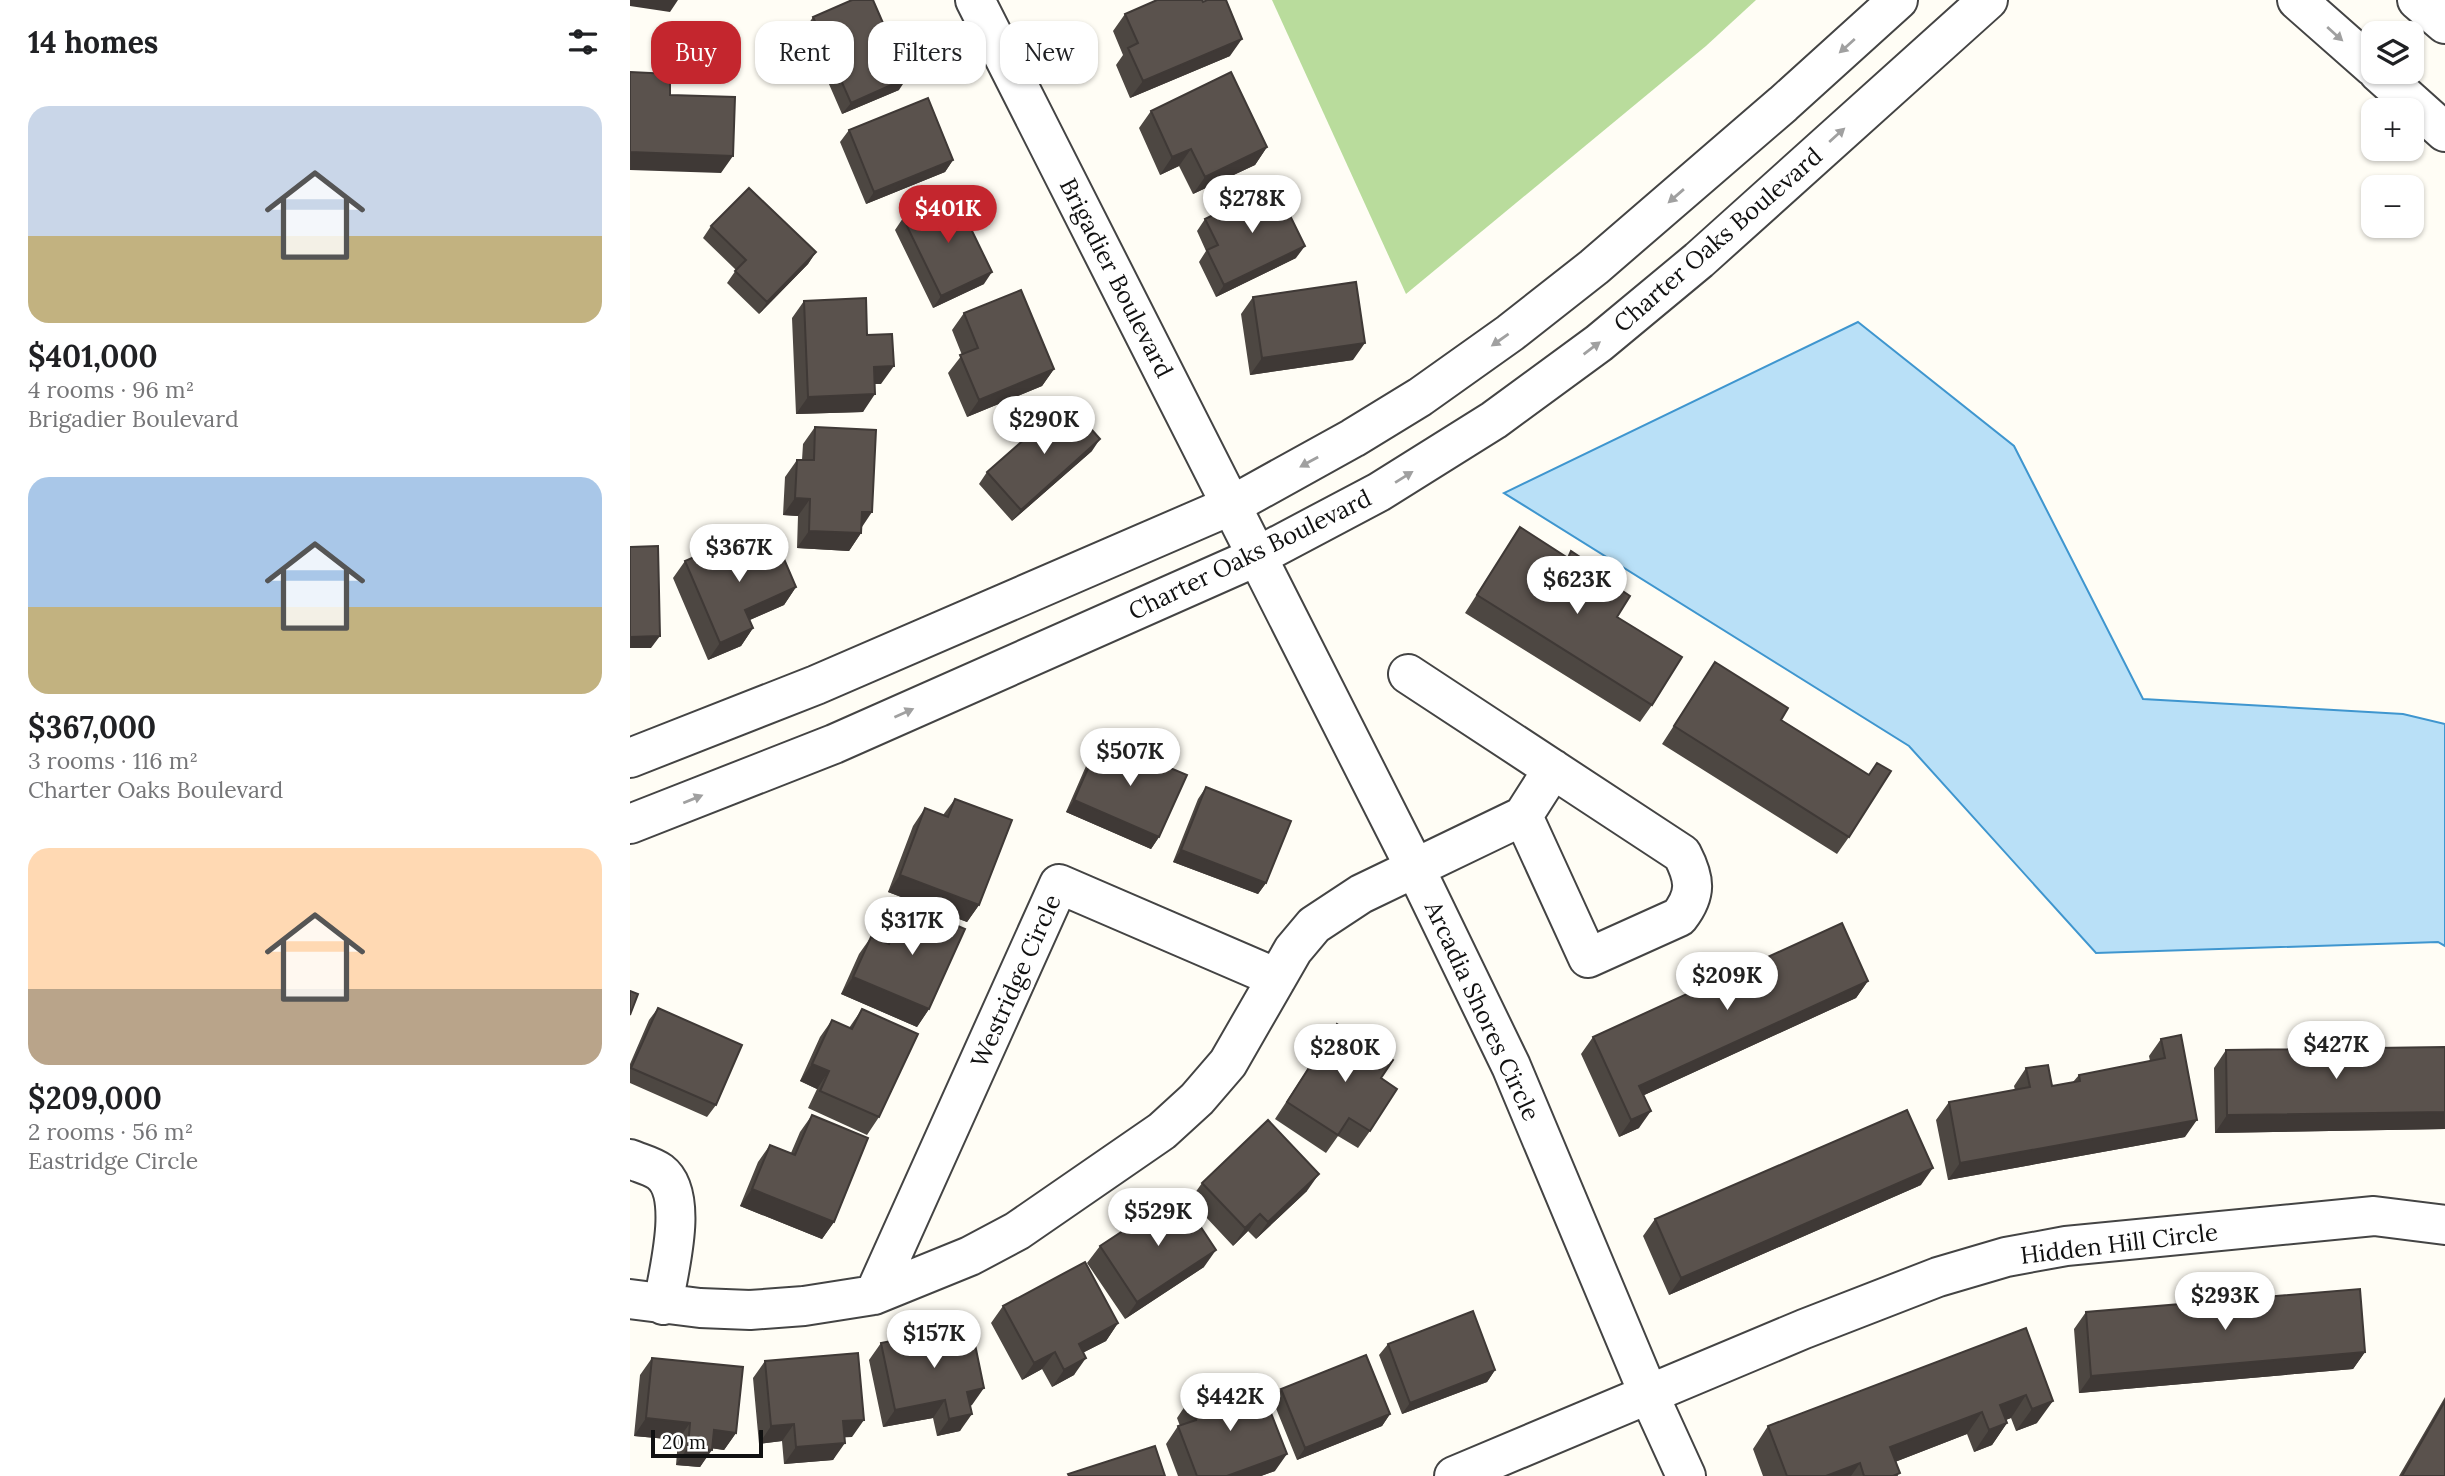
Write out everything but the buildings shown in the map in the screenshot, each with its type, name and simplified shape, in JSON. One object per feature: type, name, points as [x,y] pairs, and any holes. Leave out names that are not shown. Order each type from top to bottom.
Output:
[{"type":"street","name":"Brigadier Boulevard","points":[[975,0],[1258,556]]},
{"type":"street","points":[[630,758],[816,685],[1233,505],[1420,397],[1510,333],[1594,267],[1783,104],[1898,0]]},
{"type":"street","name":"Charter Oaks Boulevard","points":[[630,824],[834,744],[1258,556],[1380,492],[1494,420],[1599,343],[1699,260],[1988,0]]},
{"type":"street","points":[[2297,0],[2361,56]]},
{"type":"street","points":[[2417,0],[2445,24]]},
{"type":"street","points":[[2391,84],[2445,132]]},
{"type":"street","name":"Arcadia Shores Circle","points":[[1258,556],[1511,1066],[1649,1395],[1686,1476]]},
{"type":"street","points":[[1408,674],[1682,854],[1691,871],[1693,888],[1688,905],[1679,917],[1588,958],[1522,816]]},
{"type":"street","points":[[630,1158],[662,1173],[675,1194],[677,1215],[647,1302],[750,1310],[804,1306],[874,1295],[959,1261],[1017,1231],[1162,1131],[1197,1099],[1228,1063],[1293,950],[1314,925],[1361,894],[1522,816],[1553,769]]},
{"type":"street","name":"Westridge Circle","points":[[874,1295],[1059,884],[1278,978]]},
{"type":"street","name":"Hidden Hill Circle","points":[[1454,1476],[1804,1329],[1938,1277],[2006,1257],[2066,1246],[2374,1216],[2445,1225]]},
{"type":"green space","points":[[1272,0],[1756,0],[1706,46],[1406,294]]},
{"type":"water","points":[[1858,322],[2014,446],[2143,699],[2403,714],[2445,724],[2445,946],[2438,942],[2096,953],[1909,746],[1504,493]]}]
